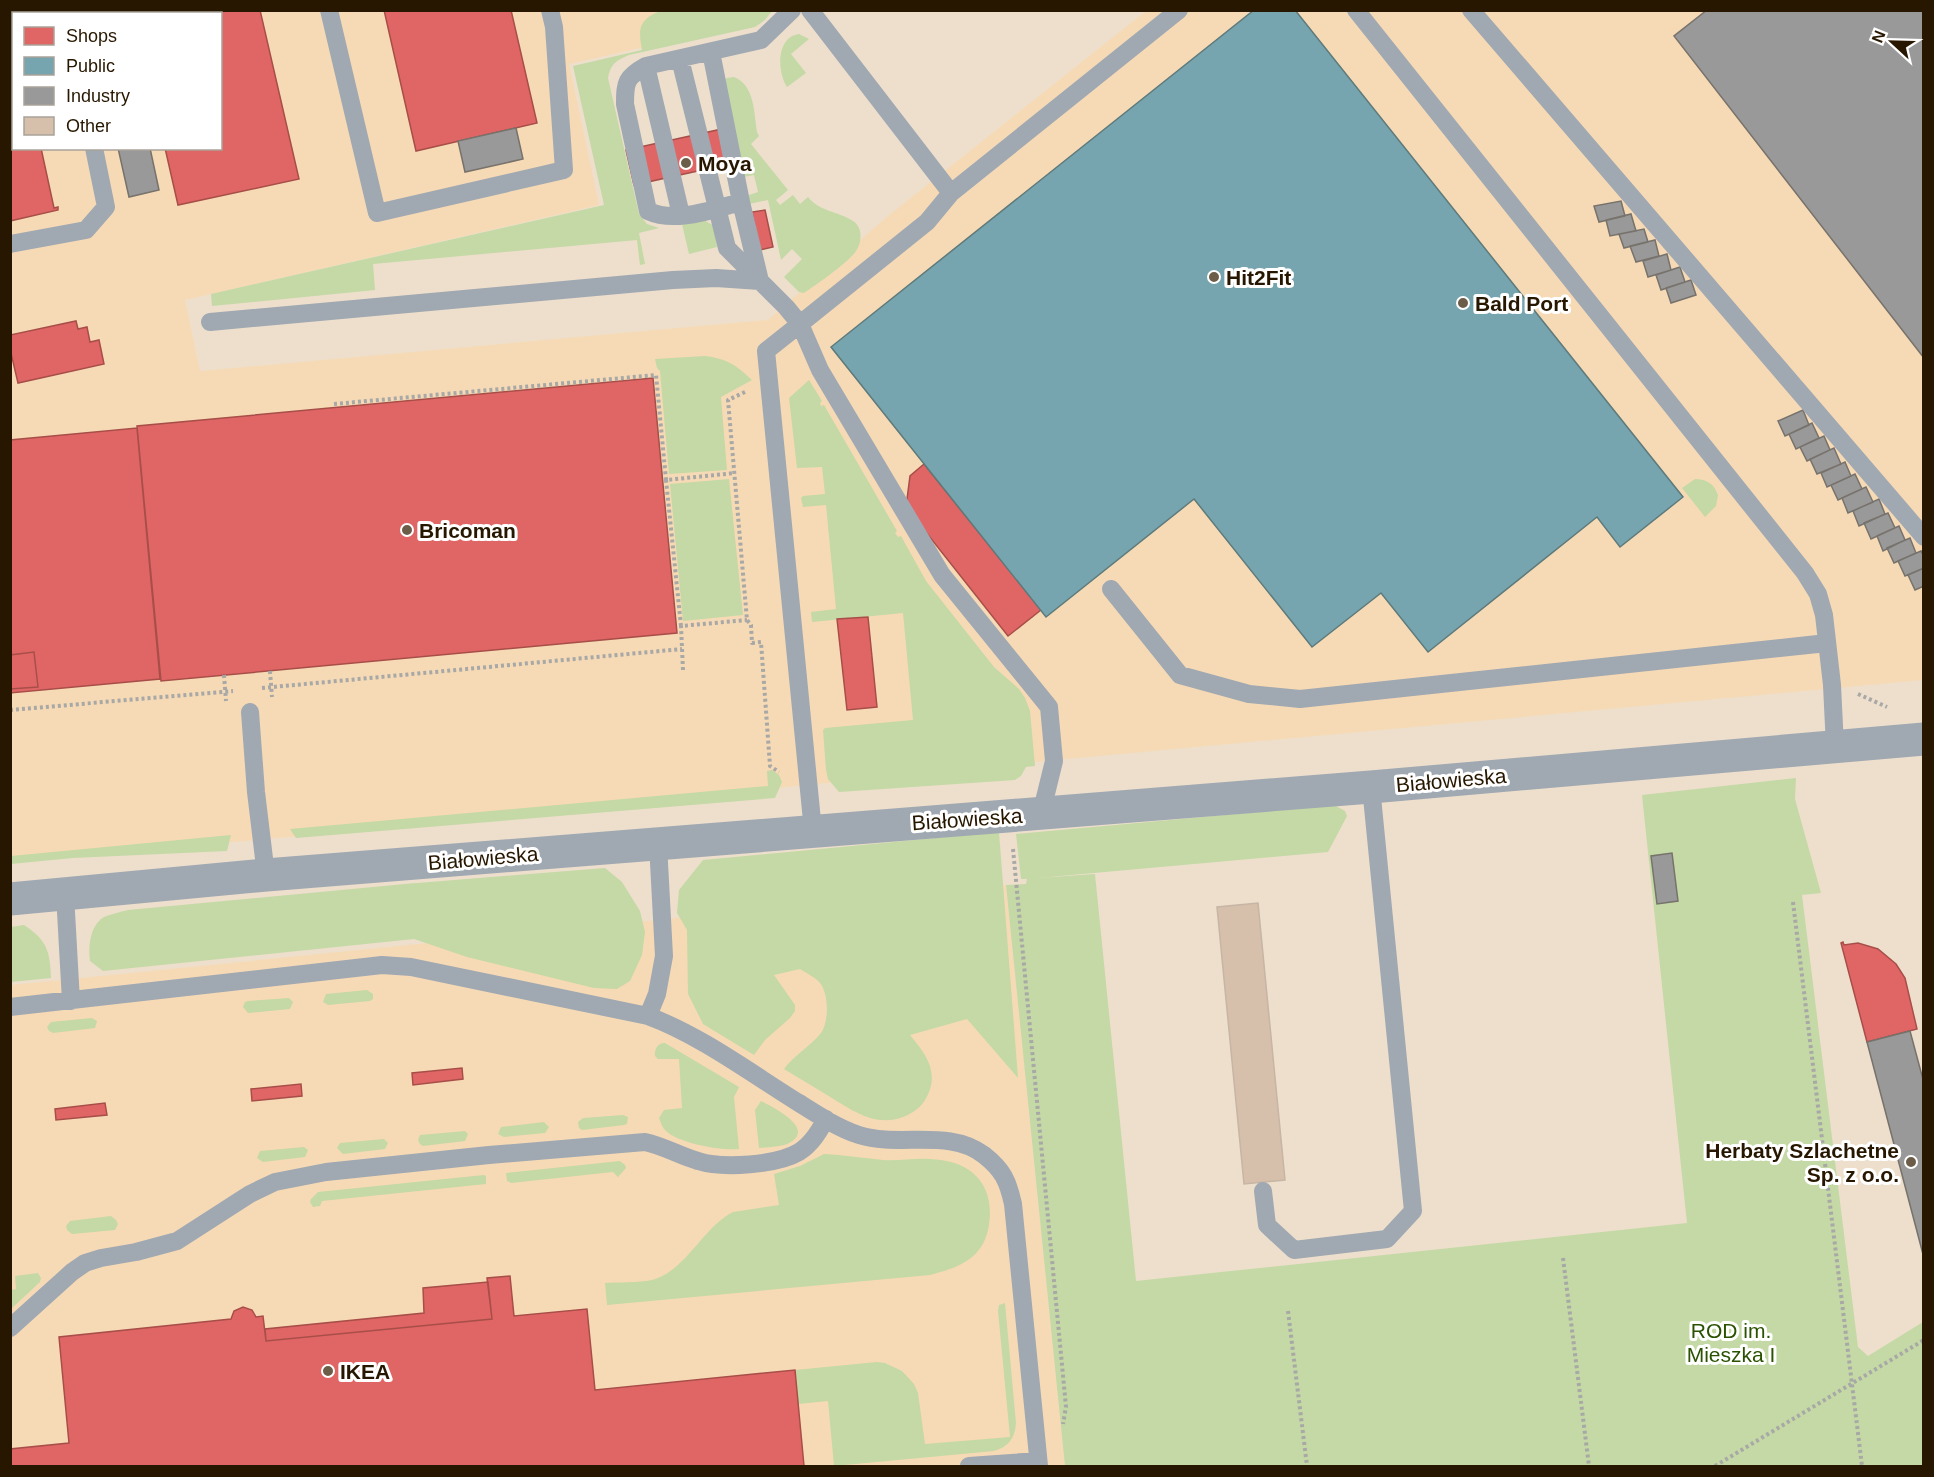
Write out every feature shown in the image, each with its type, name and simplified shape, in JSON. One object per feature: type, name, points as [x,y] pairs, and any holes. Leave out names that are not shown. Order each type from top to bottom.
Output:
[{"type":"street","name":"Białowieska","points":[[10,898],[266,875],[1371,787],[1923,739]]},
{"type":"lane","points":[[329,10],[377,213],[564,170],[554,27],[550,10]]},
{"type":"lane","points":[[741,202],[681,215],[658,215],[648,211],[625,104],[625,88],[630,75],[646,66],[760,40],[792,10]]},
{"type":"lane","points":[[810,10],[951,193]]},
{"type":"lane","points":[[813,831],[766,351],[927,222],[951,193],[1179,10]]},
{"type":"lane","points":[[1356,10],[1805,573],[1818,594],[1824,615],[1835,747]]},
{"type":"lane","points":[[1471,10],[1923,537]]},
{"type":"lane","points":[[711,52],[741,202],[760,281]]},
{"type":"lane","points":[[680,59],[727,248],[800,324],[820,370],[942,575],[1049,707],[1054,761],[1041,814]]},
{"type":"lane","points":[[646,66],[681,215]]},
{"type":"lane","points":[[10,244],[86,230],[106,207],[94,150]]},
{"type":"lane","points":[[210,322],[673,280],[716,278],[760,281]]},
{"type":"lane","points":[[1111,589],[1180,675],[1250,694],[1300,699],[1827,643]]},
{"type":"lane","points":[[250,712],[256,792],[266,875]]},
{"type":"lane","points":[[1263,1191],[1267,1225],[1294,1250],[1387,1239],[1413,1211],[1371,787]]},
{"type":"lane","points":[[648,1016],[657,994],[664,956],[658,844]]},
{"type":"lane","points":[[65,894],[71,1001]]},
{"type":"lane","points":[[10,1007],[390,965],[411,967],[648,1016],[681,1030],[826,1119],[858,1135],[893,1141],[948,1141],[972,1146],[998,1166],[1008,1184],[1013,1204],[1038,1464],[969,1467]]},
{"type":"lane","points":[[10,1328],[85,1263],[177,1241],[250,1194],[275,1182],[326,1173],[489,1155],[645,1142],[662,1145],[709,1164],[776,1161],[800,1151],[809,1144],[826,1119]]},
{"type":"path","points":[[334,404],[656,375],[681,626],[683,670]]},
{"type":"path","points":[[770,387],[751,389],[728,400],[747,620],[751,625],[752,643],[761,642],[770,766],[782,775]]},
{"type":"path","points":[[666,480],[735,473]]},
{"type":"path","points":[[681,626],[747,620]]},
{"type":"path","points":[[260,688],[682,649]]},
{"type":"path","points":[[224,675],[226,703]]},
{"type":"path","points":[[1831,679],[1892,709]]},
{"type":"path","points":[[10,710],[237,690]]},
{"type":"path","points":[[1016,884],[1066,1407]]},
{"type":"path","points":[[1793,902],[1862,1467]]},
{"type":"path","points":[[1563,1258],[1589,1467]]},
{"type":"path","points":[[1288,1311],[1307,1467]]},
{"type":"path","points":[[1715,1467],[1923,1340]]},
{"type":"shaded area","points":[[729,10],[738,26],[569,64],[599,205],[185,300],[200,371],[768,320],[888,216],[1146,11],[1923,11],[1923,680],[1024,763],[290,837],[11,861],[11,11]]},
{"type":"shaded area","points":[[1006,885],[1065,1466],[11,1466],[11,985]]},
{"type":"green space","points":[[660,11],[772,11],[755,27],[629,55],[612,66],[608,78],[639,214],[647,224],[659,228],[639,233],[645,264],[640,265],[637,240],[373,264],[375,290],[212,306],[211,294],[604,205],[573,66],[642,50],[640,30],[644,21]]},
{"type":"green space","points":[[799,34],[809,39],[791,54],[806,73],[787,87],[781,73],[782,48],[786,41]]},
{"type":"green space","points":[[734,77],[746,86],[750,93],[759,136],[751,144],[788,190],[776,200],[780,205],[793,195],[800,204],[808,197],[818,206],[853,221],[859,227],[859,244],[852,256],[804,293],[799,292],[784,277],[802,259],[792,249],[781,260],[768,200],[749,204],[749,195],[758,192],[754,175],[744,177],[724,80]]},
{"type":"green space","points":[[704,220],[714,226],[717,247],[689,254],[682,224]]},
{"type":"green space","points":[[705,356],[731,364],[752,380],[721,397],[727,470],[669,474],[660,371],[655,359]]},
{"type":"green space","points":[[809,380],[822,401],[821,406],[824,405],[897,531],[895,533],[898,537],[901,536],[926,581],[994,667],[1019,689],[1025,698],[1030,711],[1035,766],[1026,767],[1021,776],[1015,780],[839,792],[828,779],[823,730],[825,728],[913,720],[903,613],[812,622],[811,612],[836,609],[826,505],[803,507],[801,498],[825,494],[822,467],[797,468],[789,398]]},
{"type":"green space","points":[[729,479],[743,615],[683,621],[670,484]]},
{"type":"green space","points":[[1695,479],[1710,483],[1718,495],[1716,506],[1705,517],[1682,488]]},
{"type":"green space","points":[[772,770],[779,775],[782,782],[775,798],[296,838],[290,829],[768,786],[767,771]]},
{"type":"green space","name":"ROD im. Mieszka I","points":[[1796,778],[1795,799],[1821,893],[1802,895],[1858,1347],[1868,1356],[1923,1322],[1923,1466],[1065,1466],[1006,885],[1026,884],[1027,879],[1021,879],[1016,834],[1334,805],[1345,811],[1347,816],[1328,852],[1038,878],[1095,874],[1136,1281],[1687,1223],[1642,795]]},
{"type":"green space","points":[[999,832],[1018,1078],[967,1019],[910,1035],[925,1054],[932,1076],[927,1097],[916,1110],[893,1120],[873,1119],[854,1111],[784,1069],[821,1033],[827,1015],[823,988],[816,979],[800,969],[774,975],[795,1005],[795,1011],[765,1040],[754,1055],[703,1024],[688,994],[687,930],[677,913],[679,890],[703,860]]},
{"type":"green space","points":[[231,835],[227,851],[73,858],[11,864],[11,856]]},
{"type":"green space","points":[[605,868],[622,882],[640,911],[645,932],[642,955],[630,981],[617,989],[594,988],[467,957],[414,939],[103,971],[90,961],[90,943],[96,925],[104,917],[128,910]]},
{"type":"green space","points":[[24,925],[38,936],[46,947],[50,960],[51,978],[11,982],[11,927]]},
{"type":"green space","points":[[367,990],[373,994],[373,999],[370,1001],[328,1005],[323,1002],[326,994]]},
{"type":"green space","points":[[289,998],[293,1002],[290,1009],[248,1013],[243,1007],[248,1001]]},
{"type":"green space","points":[[92,1018],[97,1021],[95,1028],[53,1033],[47,1027],[51,1022]]},
{"type":"green space","points":[[665,1043],[739,1087],[734,1097],[739,1149],[711,1147],[690,1142],[666,1131],[659,1118],[664,1110],[682,1108],[679,1059],[658,1059],[655,1056],[657,1047]]},
{"type":"green space","points":[[761,1101],[782,1113],[796,1125],[798,1132],[796,1138],[784,1145],[759,1148],[755,1110]]},
{"type":"green space","points":[[623,1115],[628,1117],[627,1124],[624,1125],[582,1130],[579,1128],[578,1122],[583,1118]]},
{"type":"green space","points":[[544,1122],[549,1127],[545,1133],[504,1137],[498,1134],[501,1127]]},
{"type":"green space","points":[[465,1131],[468,1134],[465,1141],[423,1146],[418,1140],[420,1135]]},
{"type":"green space","points":[[384,1139],[388,1143],[385,1149],[343,1154],[337,1148],[340,1143]]},
{"type":"green space","points":[[304,1147],[308,1150],[305,1157],[263,1162],[257,1158],[260,1151]]},
{"type":"green space","points":[[824,1154],[883,1160],[945,1161],[969,1170],[985,1188],[989,1200],[988,1230],[980,1249],[974,1256],[958,1266],[930,1275],[607,1305],[605,1283],[646,1281],[664,1275],[684,1259],[712,1228],[733,1212],[779,1205],[774,1174],[800,1166]]},
{"type":"green space","points":[[620,1161],[626,1168],[618,1177],[613,1172],[511,1183],[507,1181],[506,1173]]},
{"type":"green space","points":[[484,1175],[486,1184],[322,1201],[320,1206],[313,1207],[310,1202],[318,1192]]},
{"type":"green space","points":[[111,1216],[118,1224],[115,1230],[72,1234],[67,1230],[66,1226],[70,1221]]},
{"type":"green space","points":[[38,1273],[41,1278],[40,1282],[11,1309],[11,1290],[16,1289],[15,1276]]},
{"type":"green space","points":[[1005,1303],[1016,1423],[1014,1434],[1007,1445],[994,1451],[834,1466],[828,1401],[798,1404],[795,1370],[885,1363],[902,1371],[914,1384],[918,1393],[925,1444],[1010,1437],[998,1311],[999,1305]]},
{"type":"building: Shops","points":[[133,10],[260,10],[299,179],[178,205],[165,150],[222,150],[222,12],[134,12]]},
{"type":"building: Shops","points":[[384,10],[511,10],[537,123],[416,151]]},
{"type":"building: Shops","points":[[10,13],[12,20],[12,150],[41,150],[54,208],[58,207],[58,210],[10,221]]},
{"type":"building: Shops","points":[[731,127],[739,162],[634,185],[626,150]]},
{"type":"building: Shops","points":[[765,210],[773,247],[760,250],[752,212]]},
{"type":"building: Shops","points":[[76,321],[78,329],[87,327],[90,342],[99,340],[104,364],[18,383],[10,349],[10,335]]},
{"type":"building: Shops","name":"Bricoman","points":[[653,378],[677,633],[161,681],[137,426]]},
{"type":"building: Shops","points":[[137,428],[160,679],[10,693],[10,440]]},
{"type":"building: Shops","points":[[924,464],[1041,610],[1008,636],[906,507],[910,476]]},
{"type":"building: Shops","points":[[868,617],[877,707],[847,710],[837,619]]},
{"type":"building: Shops","points":[[34,652],[38,687],[10,689],[10,655]]},
{"type":"building: Shops","points":[[1843,942],[1844,945],[1858,943],[1878,949],[1896,964],[1905,978],[1917,1029],[1867,1042],[1841,943]]},
{"type":"building: Shops","points":[[462,1068],[463,1079],[413,1085],[412,1073]]},
{"type":"building: Shops","points":[[301,1084],[302,1096],[252,1101],[251,1089]]},
{"type":"building: Shops","points":[[105,1103],[107,1115],[56,1120],[55,1109]]},
{"type":"building: Shops","name":"IKEA","points":[[510,1276],[514,1316],[587,1309],[595,1390],[795,1370],[804,1466],[10,1466],[10,1449],[69,1443],[59,1337],[231,1319],[234,1311],[243,1307],[252,1310],[256,1317],[263,1316],[266,1341],[492,1319],[487,1278]]},
{"type":"building: Shops","points":[[488,1282],[492,1319],[266,1341],[265,1329],[424,1313],[423,1288]]},
{"type":"building: Public","name":"Hit2Fit","points":[[1254,10],[1295,10],[1683,497],[1620,547],[1597,517],[1428,652],[1381,593],[1312,647],[1194,499],[1046,617],[831,347]]},
{"type":"building: Industry","points":[[87,10],[119,10],[119,12],[88,12]]},
{"type":"building: Industry","points":[[1707,10],[1924,10],[1924,358],[1674,36]]},
{"type":"building: Industry","points":[[516,128],[523,159],[465,172],[458,141]]},
{"type":"building: Industry","points":[[118,150],[150,150],[159,190],[129,197]]},
{"type":"building: Industry","points":[[1621,201],[1625,216],[1599,222],[1594,206]]},
{"type":"building: Industry","points":[[1631,214],[1636,231],[1610,236],[1606,220]]},
{"type":"building: Industry","points":[[1644,229],[1648,242],[1624,248],[1619,234]]},
{"type":"building: Industry","points":[[1655,240],[1659,256],[1636,262],[1630,246]]},
{"type":"building: Industry","points":[[1667,254],[1671,270],[1648,277],[1643,261]]},
{"type":"building: Industry","points":[[1680,267],[1685,282],[1661,290],[1656,275]]},
{"type":"building: Industry","points":[[1691,280],[1696,295],[1671,303],[1666,288]]},
{"type":"building: Industry","points":[[1803,410],[1809,425],[1785,436],[1778,421]]},
{"type":"building: Industry","points":[[1812,423],[1819,438],[1796,449],[1789,434]]},
{"type":"building: Industry","points":[[1824,436],[1830,450],[1807,461],[1800,447]]},
{"type":"building: Industry","points":[[1834,448],[1841,464],[1817,474],[1810,459]]},
{"type":"building: Industry","points":[[1845,462],[1851,476],[1827,487],[1821,473]]},
{"type":"building: Industry","points":[[1855,474],[1862,489],[1838,500],[1831,485]]},
{"type":"building: Industry","points":[[1866,487],[1873,502],[1848,513],[1842,498]]},
{"type":"building: Industry","points":[[1879,499],[1885,514],[1859,526],[1853,511]]},
{"type":"building: Industry","points":[[1888,513],[1895,528],[1871,539],[1864,523]]},
{"type":"building: Industry","points":[[1899,526],[1905,540],[1883,551],[1877,536]]},
{"type":"building: Industry","points":[[1910,538],[1916,553],[1894,563],[1887,548]]},
{"type":"building: Industry","points":[[1921,551],[1924,556],[1924,568],[1905,576],[1898,561]]},
{"type":"building: Industry","points":[[1924,568],[1924,586],[1915,590],[1908,575]]},
{"type":"building: Industry","points":[[1672,853],[1678,901],[1657,904],[1651,856]]},
{"type":"building: Industry","name":"Herbaty Szlachetne Sp. z o.o.","points":[[1910,1031],[1924,1083],[1924,1258],[1867,1042]]},
{"type":"building: Other","points":[[1258,903],[1285,1180],[1244,1184],[1217,907]]},
{"type":"place","name":"Moya","points":[[686,163]]},
{"type":"place","name":"Hit2Fit","points":[[1214,277]]},
{"type":"place","name":"Bald Port","points":[[1463,303]]},
{"type":"place","name":"Bricoman","points":[[407,530]]},
{"type":"place","name":"Herbaty Szlachetne Sp. z o.o.","points":[[1911,1162]]},
{"type":"place","name":"IKEA","points":[[328,1371]]}]
